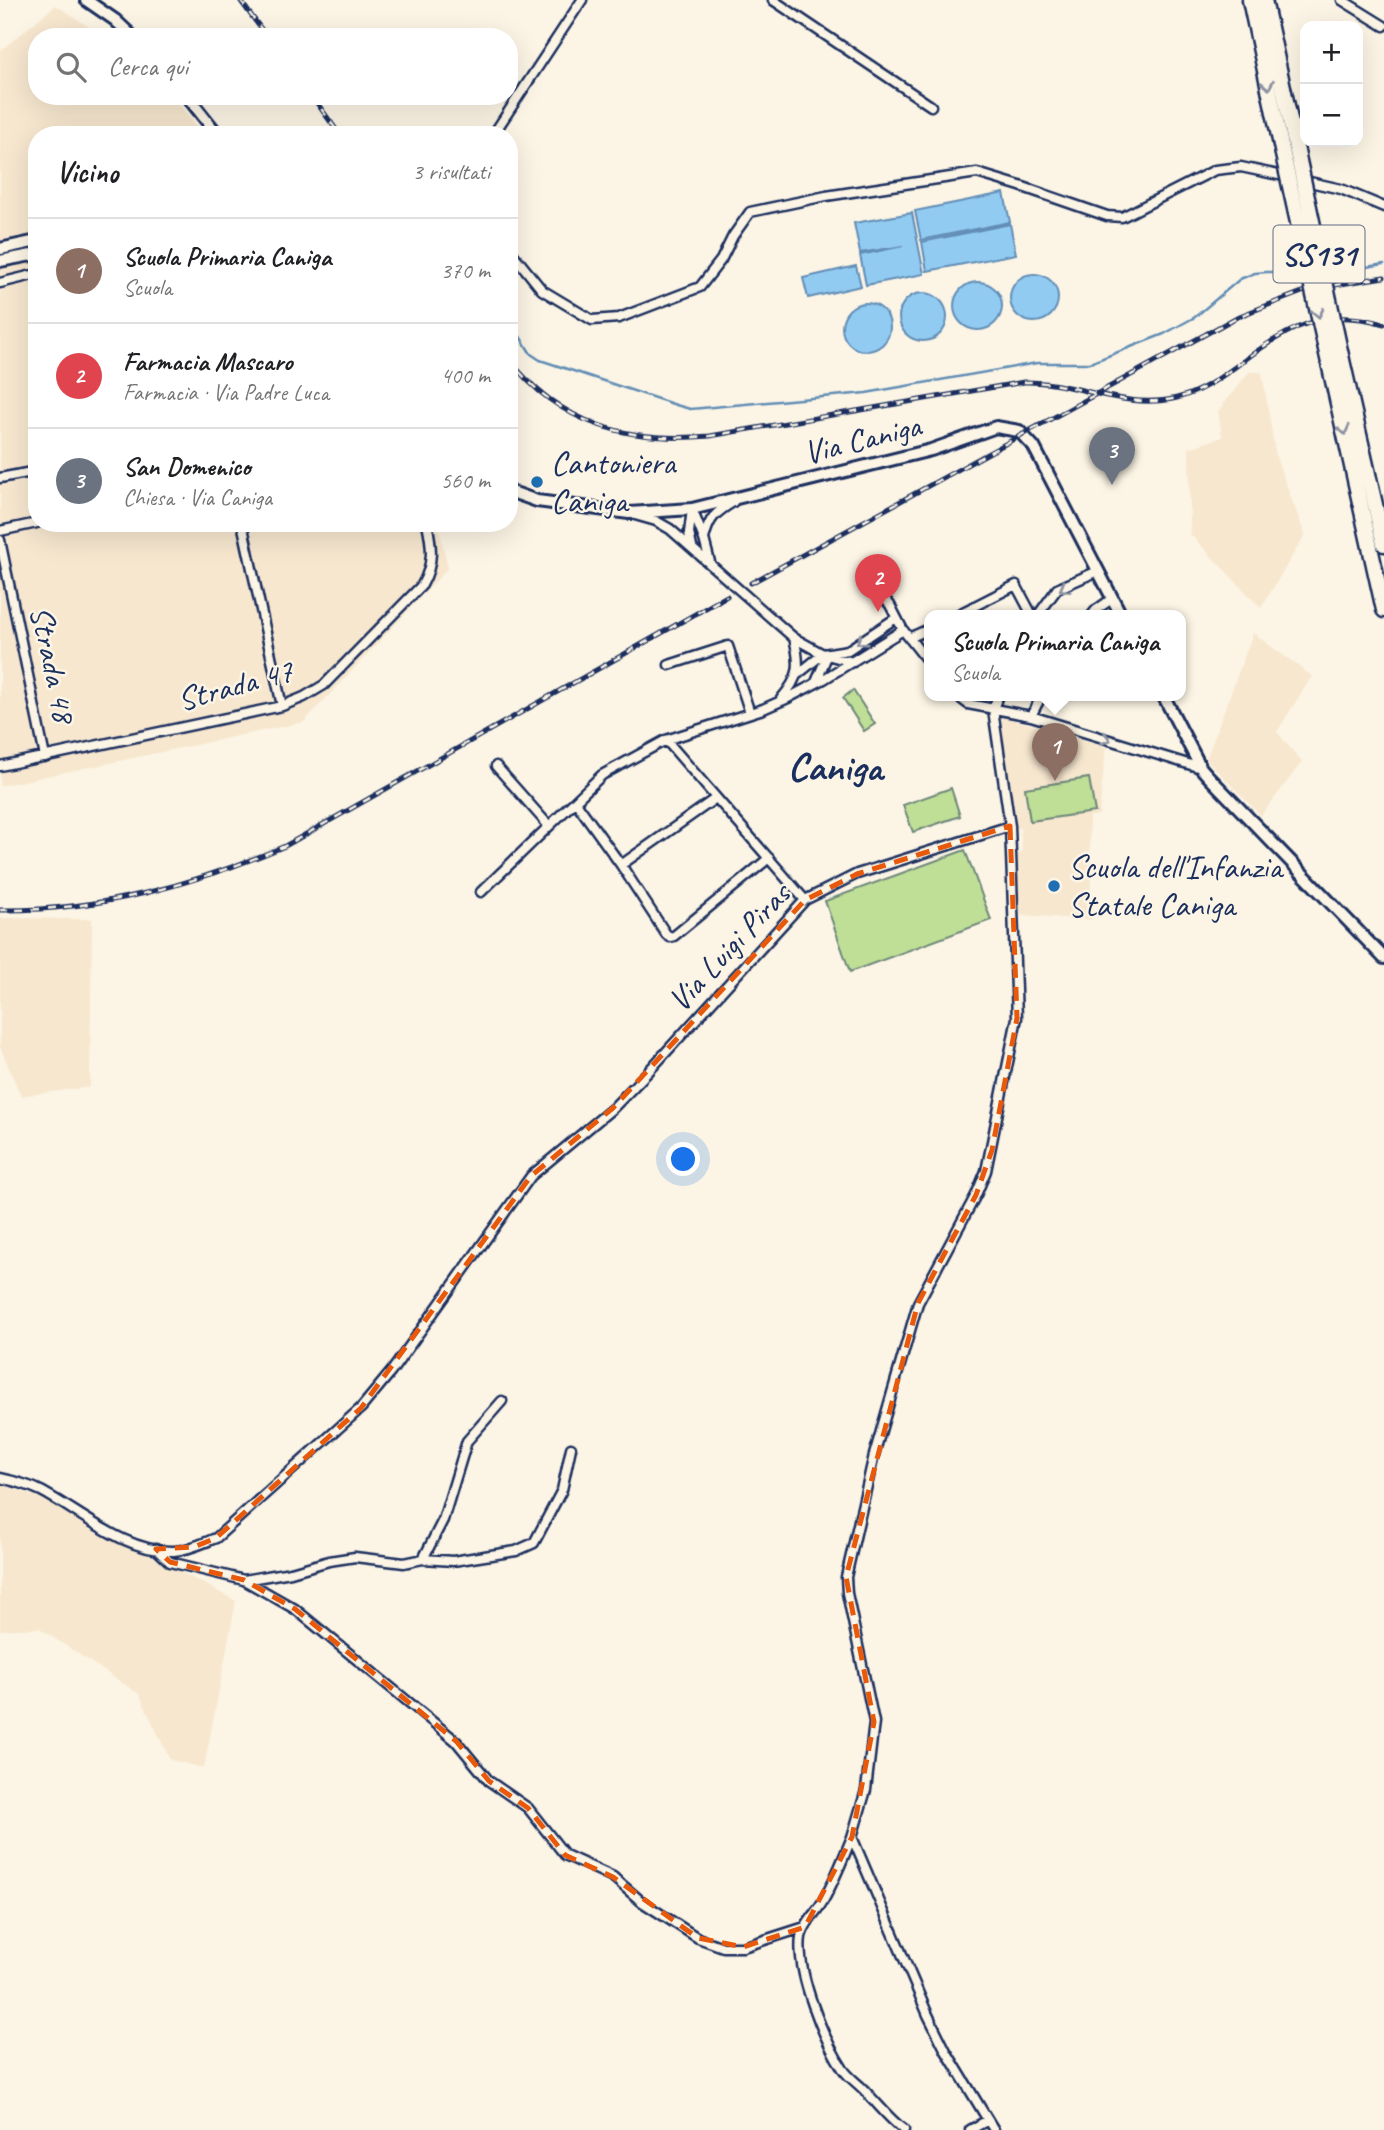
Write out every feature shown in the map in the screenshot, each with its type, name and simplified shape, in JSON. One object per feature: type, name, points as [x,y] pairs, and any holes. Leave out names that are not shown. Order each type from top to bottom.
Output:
[{"type":"highway","name":"SS131","points":[[1250,0],[1260,18],[1289,149],[1336,362],[1384,607]]},
{"type":"highway","name":"SS131","points":[[1260,18],[1264,0]]},
{"type":"highway","name":"SS131","points":[[1336,362],[1384,544]]},
{"type":"street","points":[[86,0],[123,28]]},
{"type":"street","points":[[518,97],[582,0]]},
{"type":"street","points":[[773,0],[931,106]]},
{"type":"street","points":[[1342,0],[1384,26]]},
{"type":"street","points":[[194,105],[211,126]]},
{"type":"street","points":[[499,126],[513,105]]},
{"type":"street","points":[[518,260],[542,290],[592,320],[619,318],[701,287],[750,212],[977,173],[1107,216],[1122,218],[1215,170],[1241,166],[1341,189],[1384,207]]},
{"type":"street","points":[[0,248],[28,243]]},
{"type":"street","points":[[0,261],[28,256]]},
{"type":"street","points":[[0,283],[28,276]]},
{"type":"street","name":"Via Caniga","points":[[518,494],[537,501],[629,513],[692,509],[932,450],[996,427],[1008,428],[1023,434],[1034,447],[1119,610]]},
{"type":"street","points":[[0,478],[28,473]]},
{"type":"street","points":[[704,539],[707,525],[716,512],[744,495]]},
{"type":"street","points":[[692,509],[689,533],[692,547]]},
{"type":"street","points":[[692,509],[710,563]]},
{"type":"street","points":[[629,513],[656,521],[670,529],[794,638],[823,654],[853,662]]},
{"type":"street","points":[[0,531],[28,525]]},
{"type":"street","points":[[244,532],[282,706]]},
{"type":"street","name":"Strada 47","points":[[0,766],[282,706],[304,697],[324,685],[422,585],[429,573],[433,555],[429,532]]},
{"type":"street","name":"Strada 48","points":[[0,540],[45,757]]},
{"type":"street","points":[[1042,610],[1057,589],[1098,571]]},
{"type":"street","points":[[867,578],[890,605],[903,630],[924,657]]},
{"type":"street","points":[[967,610],[1016,585],[1029,610]]},
{"type":"street","points":[[1096,610],[1113,598]]},
{"type":"street","points":[[798,674],[823,654],[848,650],[896,618]]},
{"type":"street","points":[[481,892],[602,775],[666,740],[778,702],[853,662],[903,630]]},
{"type":"street","points":[[909,638],[924,631]]},
{"type":"street","points":[[778,702],[798,674],[794,638]]},
{"type":"street","points":[[668,664],[728,646],[750,713]]},
{"type":"street","points":[[816,682],[825,661],[823,654]]},
{"type":"street","points":[[964,701],[1031,716],[1201,768]]},
{"type":"street","points":[[904,2130],[890,2120],[845,2071],[830,2044],[813,2008],[803,1971],[801,1938],[832,1884],[852,1837],[866,1790],[874,1722],[846,1577],[874,1455],[918,1303],[976,1195],[986,1171],[1017,1018],[1010,826],[993,709],[996,701]]},
{"type":"street","points":[[1031,716],[1039,701]]},
{"type":"street","points":[[1166,701],[1201,768],[1384,958]]},
{"type":"street","points":[[666,740],[805,900]]},
{"type":"street","points":[[496,766],[549,826]]},
{"type":"street","points":[[621,865],[716,798]]},
{"type":"street","points":[[575,801],[670,937],[769,858]]},
{"type":"street","name":"Via Luigi Piras","points":[[156,1549],[174,1551],[216,1538],[361,1408],[391,1372],[531,1176],[621,1099],[805,900],[857,874],[1010,826]]},
{"type":"street","points":[[424,1559],[443,1520],[467,1441],[502,1401]]},
{"type":"street","points":[[244,1580],[355,1557],[404,1563],[424,1559],[453,1561],[516,1551],[534,1543],[562,1490],[571,1448]]},
{"type":"street","points":[[0,1478],[40,1490],[96,1525],[132,1542],[156,1549],[170,1562],[244,1580],[295,1609],[456,1741],[489,1781],[528,1808],[565,1855],[613,1877],[642,1902],[698,1938],[723,1947],[743,1947],[805,1927]]},
{"type":"street","points":[[852,1837],[928,2015],[946,2051],[994,2130]]},
{"type":"street","points":[[970,2130],[988,2120]]},
{"type":"highlighted area","points":[[1010,826],[1017,1018],[992,1150],[976,1195],[918,1303],[846,1577],[874,1722],[852,1837],[805,1927],[743,1947],[698,1938],[613,1877],[565,1855],[528,1808],[489,1781],[456,1741],[295,1609],[244,1580],[170,1562],[156,1549],[194,1547],[216,1538],[361,1408],[531,1176],[613,1108],[805,900],[857,874]]},
{"type":"shaded area","points":[[56,5],[90,28],[28,28]]},
{"type":"shaded area","points":[[28,28],[28,105],[179,105],[197,126],[28,126],[28,532],[440,532],[448,568],[304,722],[0,786],[0,51]]},
{"type":"shaded area","points":[[1249,372],[1262,372],[1276,457],[1305,535],[1261,608],[1190,534],[1189,448],[1222,437],[1218,411]]},
{"type":"shaded area","points":[[1253,633],[1312,676],[1277,732],[1302,762],[1261,816],[1206,759]]},
{"type":"shaded area","points":[[998,715],[1106,747],[1099,815],[1089,817],[1092,920],[1020,915],[1014,858],[1022,851],[1020,828],[1014,828]]},
{"type":"shaded area","points":[[0,918],[92,919],[90,1087],[21,1096],[0,1047]]},
{"type":"shaded area","points":[[0,1484],[42,1498],[236,1601],[204,1768],[170,1760],[139,1694],[39,1628],[0,1630]]},
{"type":"green space","points":[[853,690],[875,724],[864,731],[843,698]]},
{"type":"green space","points":[[1089,778],[1095,812],[1030,821],[1025,788]]},
{"type":"green space","points":[[951,788],[960,816],[913,832],[903,805]]},
{"type":"green space","points":[[965,850],[991,920],[850,972],[825,901]]},
{"type":"water","points":[[1004,193],[1010,222],[921,240],[915,211]]},
{"type":"water","points":[[912,213],[924,274],[866,285],[860,255],[903,246],[860,253],[854,223]]},
{"type":"water","points":[[1010,224],[1016,254],[927,271],[922,242]]},
{"type":"water","points":[[856,266],[861,286],[808,298],[803,278]]},
{"type":"water","points":[[1034,274],[1051,281],[1058,298],[1051,315],[1034,322],[1017,315],[1010,298],[1017,281]]},
{"type":"water","points":[[978,282],[995,289],[1002,306],[995,323],[978,330],[961,323],[954,306],[961,289]]},
{"type":"water","points":[[923,293],[940,300],[947,317],[940,334],[923,341],[906,334],[899,317],[906,300]]},
{"type":"water","points":[[866,303],[883,310],[890,327],[883,344],[866,351],[849,344],[842,327],[849,310]]},
{"type":"waterway","points":[[1330,271],[1384,264]]},
{"type":"waterway","points":[[518,333],[531,354],[540,360],[690,409],[866,393],[1037,363],[1090,363],[1164,334],[1195,317],[1240,279],[1255,273],[1305,272]]},
{"type":"railway","points":[[240,0],[260,28]]},
{"type":"railway","points":[[318,105],[334,126]]},
{"type":"railway","points":[[751,583],[1237,317],[1310,289],[1384,277]]},
{"type":"railway","points":[[518,369],[551,400],[574,415],[599,425],[652,436],[710,436],[1024,382],[1063,386],[1137,401],[1177,398],[1203,388],[1291,330],[1325,319],[1363,319],[1384,324]]},
{"type":"railway","points":[[0,910],[74,906],[146,893],[216,873],[285,846],[727,596]]},
{"type":"place","name":"Cantoniera Caniga","points":[[537,482]]},
{"type":"place","name":"San Domenico","points":[[1112,485]]},
{"type":"place","name":"Farmacia Mascaro","points":[[878,612]]},
{"type":"place","name":"Scuola Primaria Caniga","points":[[1055,781]]},
{"type":"place","name":"Scuola dell'Infanzia Statale Caniga","points":[[1054,886]]},
{"type":"district","name":"Caniga","points":[[835,767]]}]
